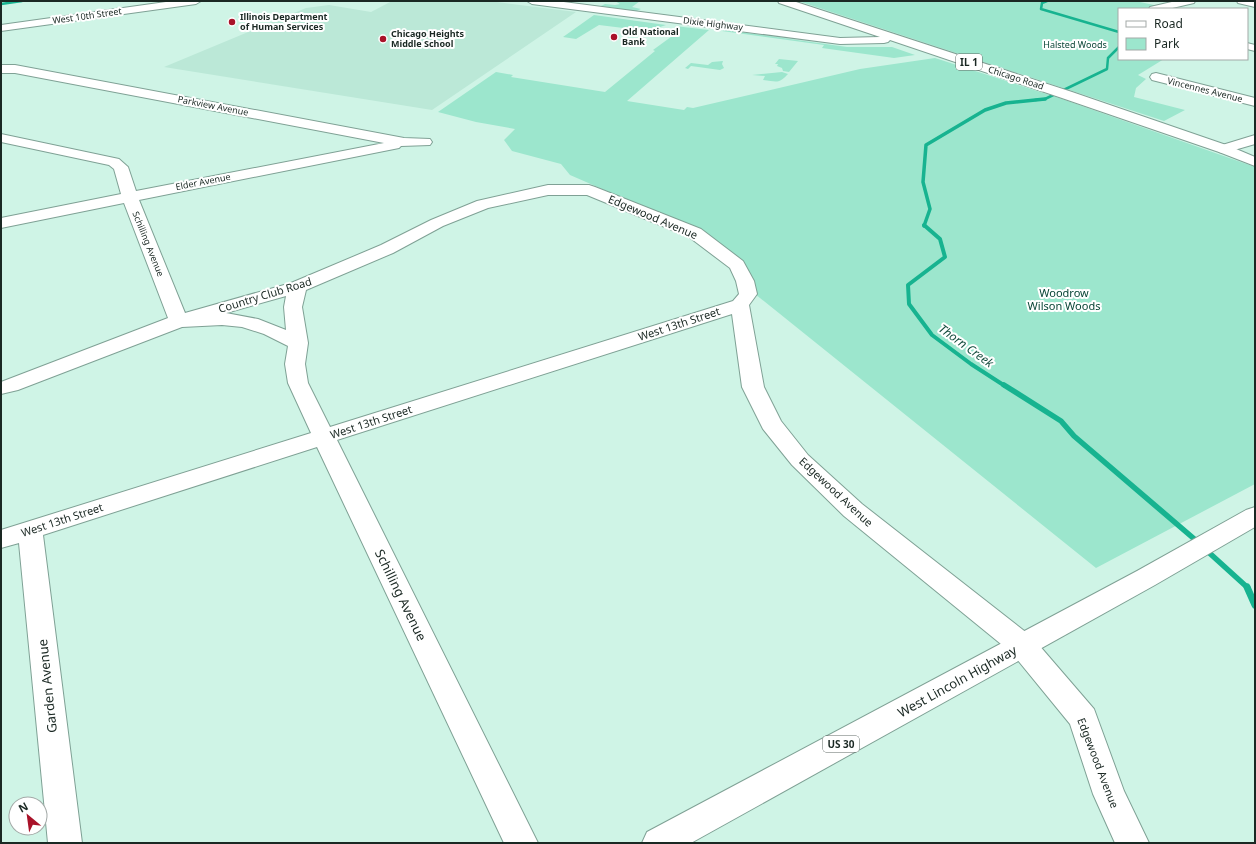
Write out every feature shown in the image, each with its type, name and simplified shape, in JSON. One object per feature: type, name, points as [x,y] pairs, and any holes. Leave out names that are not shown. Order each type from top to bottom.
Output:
[{"type":"street","name":"West 10th Street","points":[[1,28],[196,1]]},
{"type":"street","name":"Dixie Highway","points":[[532,1],[840,41],[895,38]]},
{"type":"street","name":"Chicago Road","points":[[784,1],[1043,86],[1224,149],[1255,162]]},
{"type":"street","points":[[1158,8],[1190,1]]},
{"type":"street","points":[[1242,1],[1255,4]]},
{"type":"street","name":"Parkview Avenue","points":[[1,69],[15,69],[404,142],[425,142]]},
{"type":"street","name":"Vincennes Avenue","points":[[1156,77],[1255,102]]},
{"type":"street","name":"Schilling Avenue","points":[[1,138],[114,162],[121,167],[130,197],[179,321]]},
{"type":"street","points":[[1224,149],[1255,139]]},
{"type":"street","name":"Elder Avenue","points":[[1,223],[404,142]]},
{"type":"street","name":"Chicago Road","points":[[1224,149],[1255,157]]},
{"type":"street","name":"Country Club Road","points":[[1,388],[179,321],[297,287],[388,249],[437,223],[483,204],[548,190]]},
{"type":"street","name":"Edgewood Avenue","points":[[548,190],[589,190],[695,233],[737,265],[745,281],[748,294],[740,305],[753,387],[771,424],[800,460],[853,510],[1022,645],[1083,718],[1109,794],[1132,843]]},
{"type":"street","name":"Schilling Avenue","points":[[297,287],[293,307],[298,343],[295,364],[298,383],[521,843]]},
{"type":"street","name":"West 13th Street","points":[[1,539],[740,305]]},
{"type":"street","points":[[179,321],[223,319],[250,323],[270,330],[298,343]]},
{"type":"street","name":"West Lincoln Highway","points":[[659,843],[1180,559],[1255,516]]},
{"type":"street","name":"Garden Avenue","points":[[30,530],[65,843]]},
{"type":"shaded area","name":"Chicago Heights Middle School","points":[[392,1],[489,1],[576,12],[432,110],[164,67],[306,8],[329,5],[371,12]]},
{"type":"green space","points":[[615,1],[640,1],[632,7],[641,9],[636,11],[601,6],[605,4],[620,4]]},
{"type":"green space","name":"Halsted Woods","points":[[798,1],[1135,1],[1159,6],[1148,8],[1118,8],[1118,60],[1162,60],[1138,75],[1146,79],[1136,88],[1134,97],[1185,110],[1164,121]]},
{"type":"green space","points":[[594,15],[666,25],[648,31],[599,25],[576,39],[563,37]]},
{"type":"green space","name":"Woodrow Wilson Woods","points":[[675,26],[709,30],[627,101],[684,110],[687,107],[693,108],[860,69],[935,58],[1062,99],[1255,167],[1255,484],[1096,568],[755,294],[752,281],[685,225],[570,175],[561,164],[512,151],[504,140],[515,129],[476,122],[438,112],[496,72],[513,75],[511,77],[605,92],[655,51],[653,50],[675,34]]},
{"type":"green space","points":[[726,30],[847,47],[892,47],[915,55],[894,58],[822,48],[824,45],[722,31]]},
{"type":"green space","points":[[779,59],[798,61],[789,72],[783,71],[782,68],[777,66],[778,64],[775,64]]},
{"type":"green space","points":[[723,61],[722,64],[724,68],[720,70],[691,66],[688,69],[685,68],[691,63],[708,65],[712,62]]},
{"type":"green space","points":[[782,72],[788,74],[782,80],[777,82],[763,80],[765,76],[752,75]]},
{"type":"waterway","points":[[1,4],[22,1]]},
{"type":"waterway","name":"Thorn Creek","points":[[1047,1],[1042,3],[1041,9],[1118,32]]},
{"type":"waterway","name":"Thorn Creek","points":[[1045,99],[1107,69],[1108,58],[1118,48]]},
{"type":"waterway","name":"Thorn Creek","points":[[924,225],[930,209],[923,182],[926,145],[985,110],[1006,103],[1045,99]]},
{"type":"waterway","name":"Thorn Creek","points":[[1035,100],[1045,99]]},
{"type":"waterway","name":"Thorn Creek","points":[[924,225],[940,239],[945,257],[908,285],[909,304],[932,335],[971,364],[1005,386]]},
{"type":"waterway","name":"Thorn Creek","points":[[1004,385],[1061,421],[1074,436],[1199,543]]},
{"type":"waterway","name":"Thorn Creek","points":[[1205,549],[1247,587]]},
{"type":"waterway","name":"Thorn Creek","points":[[1247,587],[1255,605]]},
{"type":"place","name":"Illinois Department of Human Services","points":[[232,22]]},
{"type":"place","name":"Old National Bank","points":[[614,37]]},
{"type":"place","name":"Chicago Heights Middle School","points":[[383,39]]}]
